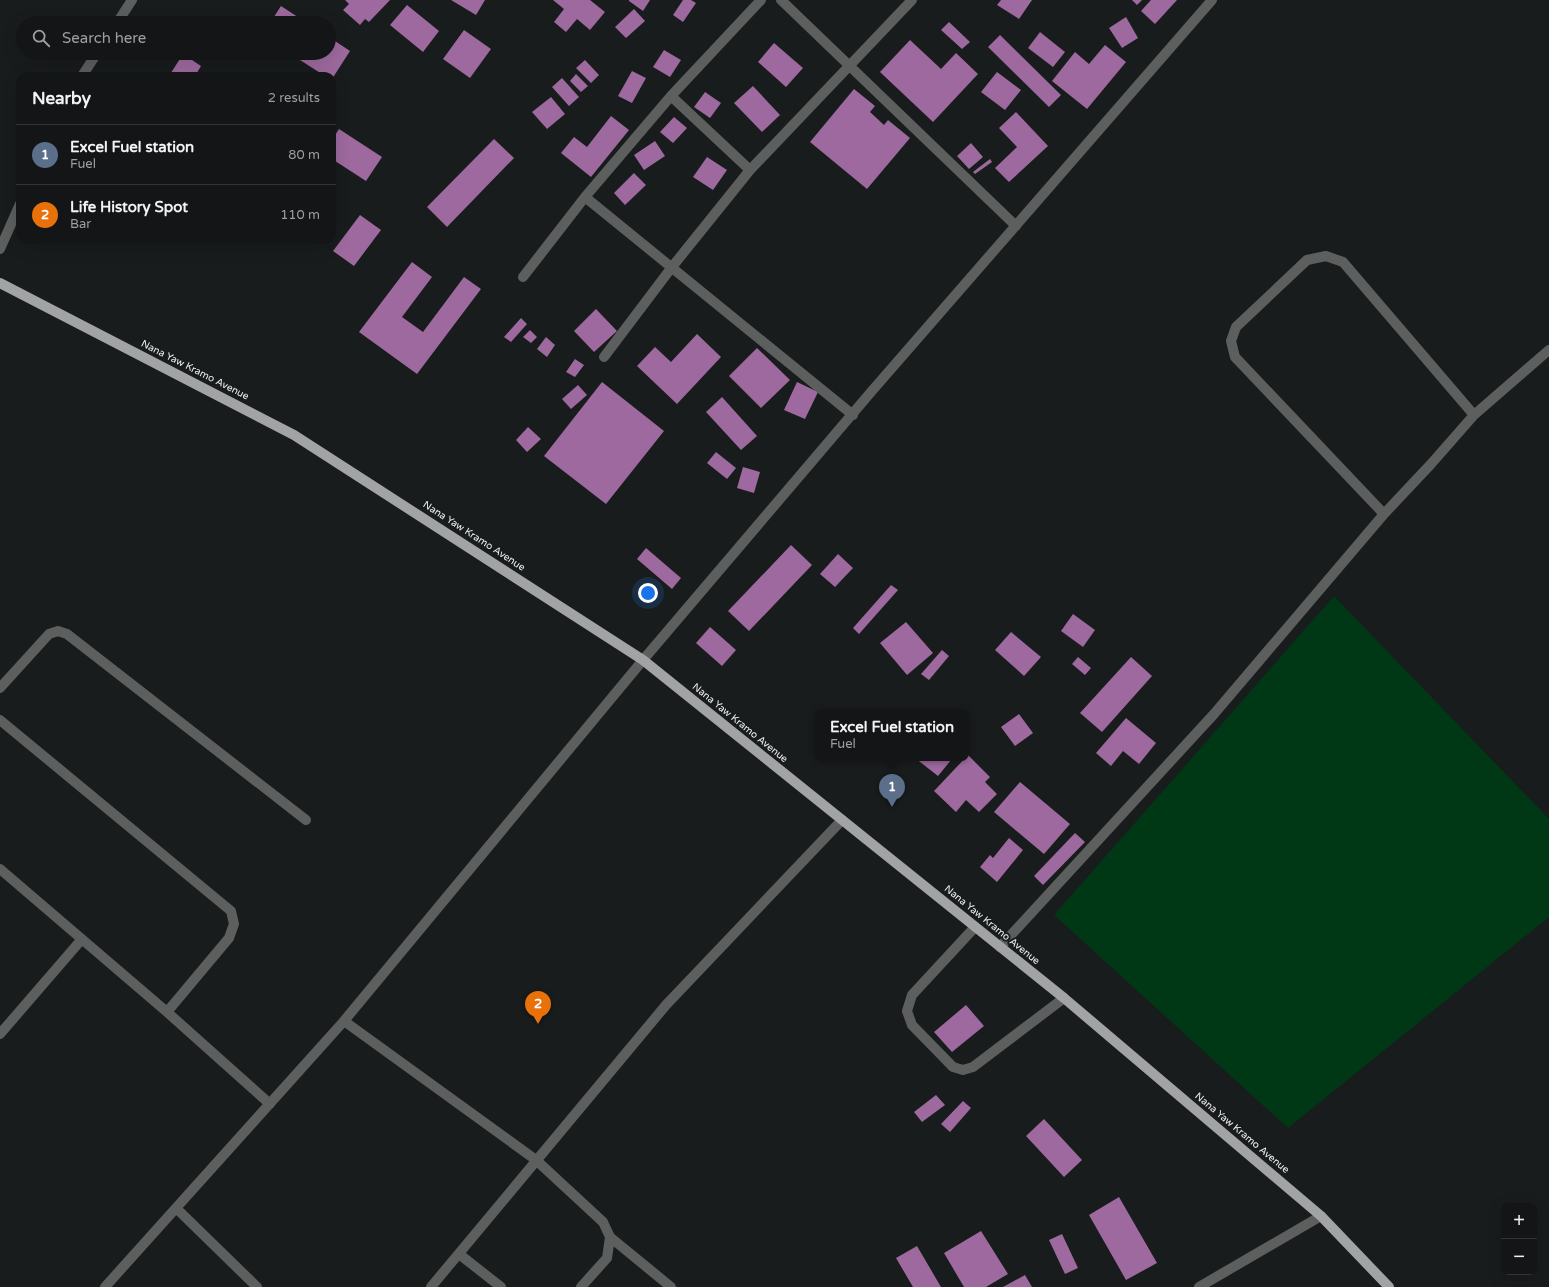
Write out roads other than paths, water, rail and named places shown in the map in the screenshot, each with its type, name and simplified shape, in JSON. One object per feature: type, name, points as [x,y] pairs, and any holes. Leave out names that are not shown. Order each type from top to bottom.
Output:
[{"type":"main road","name":"Nana Yaw Kramo Avenue","points":[[0,283],[294,435],[643,660],[1064,998],[1321,1216],[1389,1287]]},
{"type":"street","points":[[122,16],[132,0]]},
{"type":"street","points":[[523,278],[585,197],[671,96],[761,0]]},
{"type":"street","points":[[781,0],[1016,226]]},
{"type":"street","points":[[604,357],[672,267],[750,170],[912,0]]},
{"type":"street","points":[[105,1287],[344,1021],[643,660],[1212,0]]},
{"type":"street","points":[[85,72],[92,60]]},
{"type":"street","points":[[671,96],[750,170]]},
{"type":"street","points":[[585,197],[853,415]]},
{"type":"street","points":[[0,249],[16,213]]},
{"type":"street","points":[[1384,514],[1235,358],[1231,341],[1236,327],[1306,260],[1326,256],[1343,262],[1474,415]]},
{"type":"street","points":[[1000,947],[1214,714],[1384,514],[1474,415],[1549,350]]},
{"type":"street","points":[[0,688],[49,634],[58,631],[67,634],[306,820]]},
{"type":"street","points":[[0,720],[231,911],[234,924],[229,938],[167,1012]]},
{"type":"street","points":[[431,1287],[666,1005],[842,820]]},
{"type":"street","points":[[0,869],[167,1012],[270,1104]]},
{"type":"street","points":[[976,927],[912,995],[906,1011],[912,1025],[953,1067],[963,1070],[973,1067],[1064,998]]},
{"type":"street","points":[[0,1034],[82,939]]},
{"type":"street","points":[[344,1021],[536,1160],[603,1222],[610,1237],[671,1287]]},
{"type":"street","points":[[176,1208],[257,1287]]},
{"type":"street","points":[[1199,1287],[1321,1216]]},
{"type":"street","points":[[581,1287],[607,1258],[610,1237]]},
{"type":"street","points":[[459,1254],[501,1287]]},
{"type":"place","name":"Excel Fuel station","points":[[892,807]]},
{"type":"place","name":"Life History Spot","points":[[538,1024]]}]
